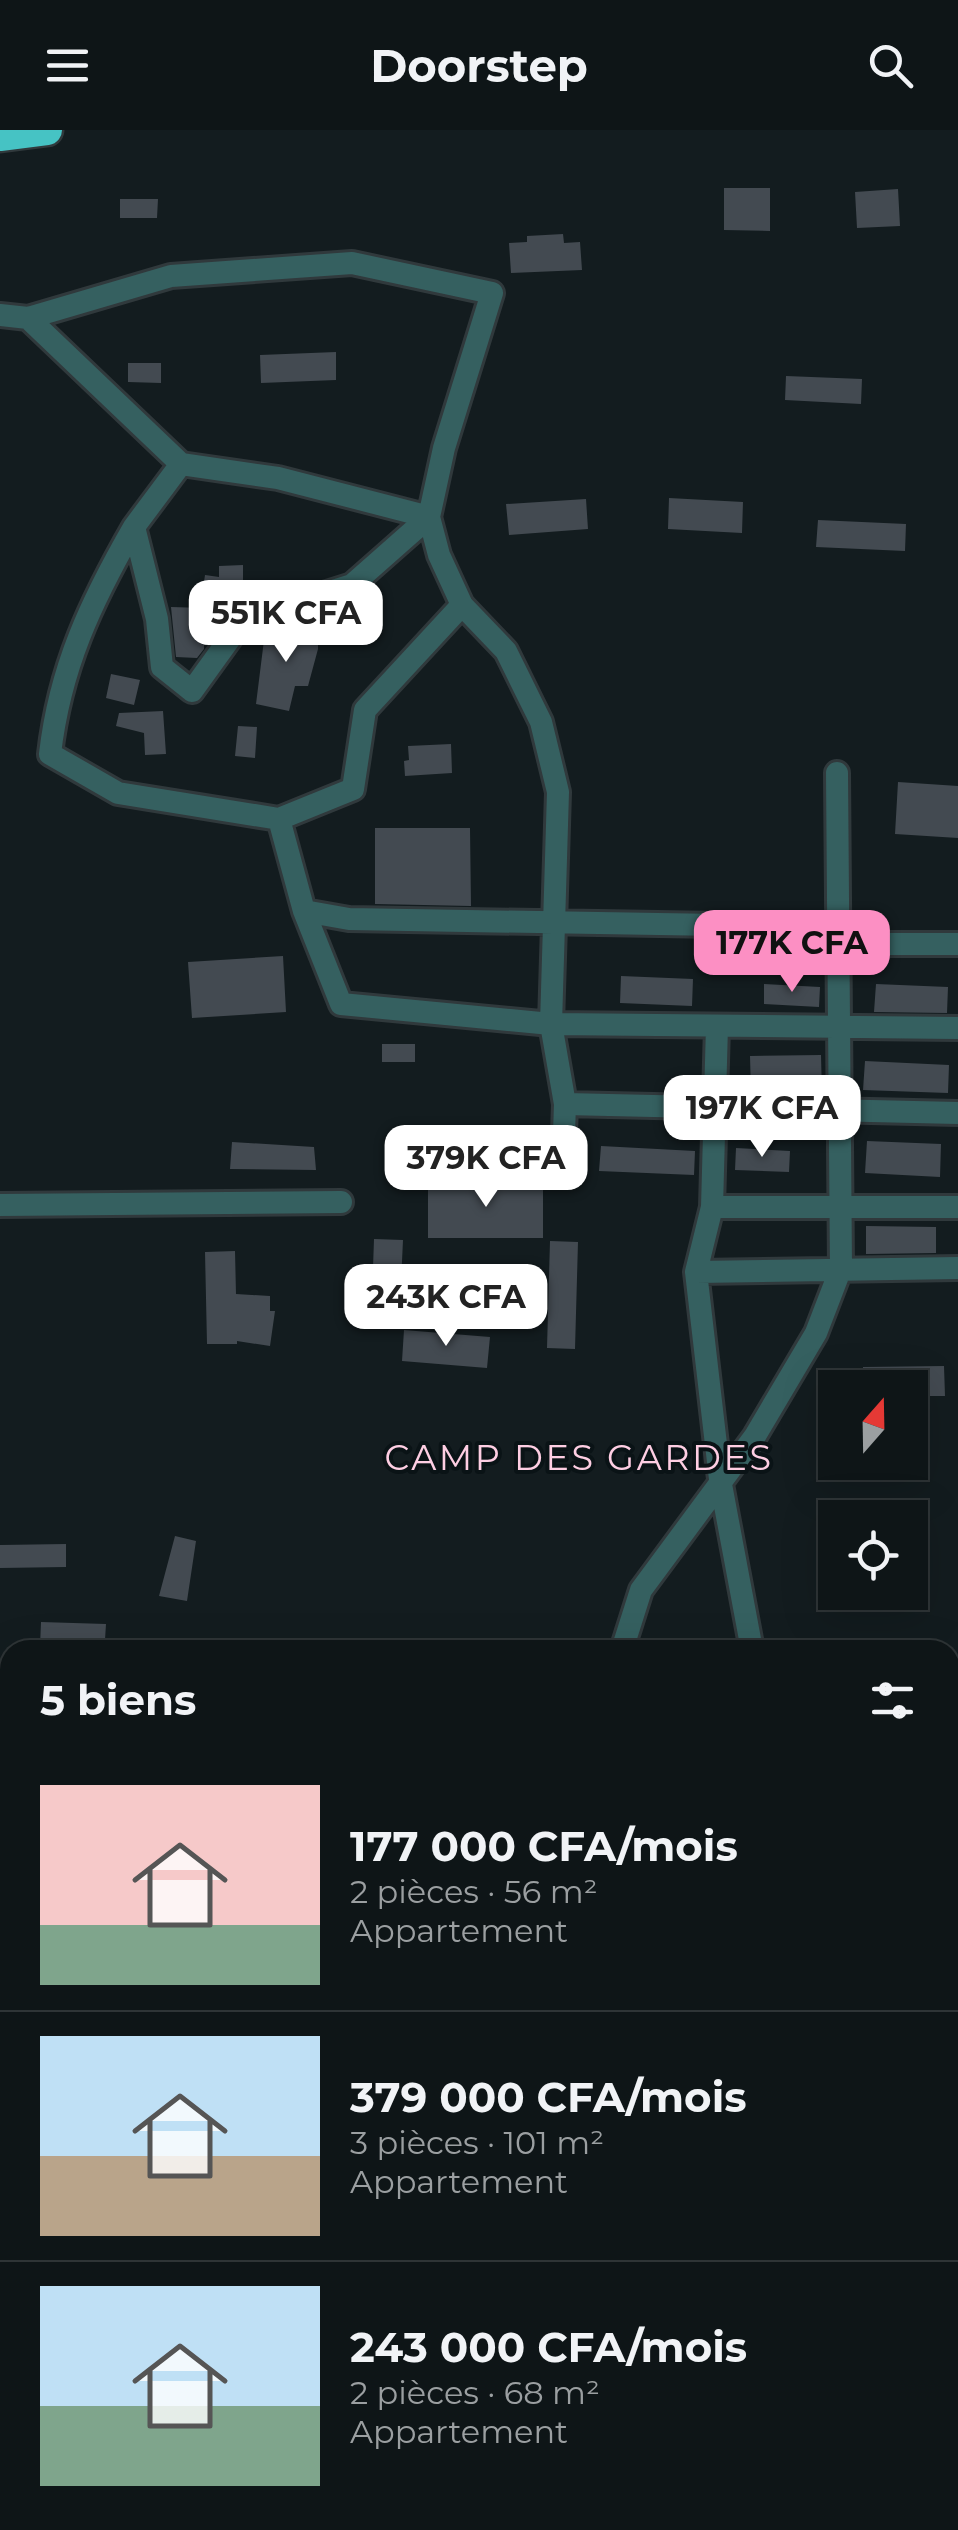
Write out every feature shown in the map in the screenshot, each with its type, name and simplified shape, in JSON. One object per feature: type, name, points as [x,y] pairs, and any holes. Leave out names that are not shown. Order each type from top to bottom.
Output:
[{"type":"highway","points":[[0,136],[47,130]]},
{"type":"street","points":[[0,315],[28,318],[171,276],[352,264],[492,293],[444,448],[429,516],[439,554],[462,605],[506,652],[541,722],[558,792],[551,1024],[565,1104],[564,1163]]},
{"type":"street","points":[[28,318],[182,464],[278,478],[429,516]]},
{"type":"street","points":[[182,464],[134,527],[95,594],[56,702],[50,754],[118,793],[279,819],[353,789],[365,710],[462,605]]},
{"type":"street","points":[[134,527],[158,619],[162,667],[192,691],[236,630],[279,608],[352,585],[429,516]]},
{"type":"street","points":[[625,1640],[641,1590],[755,1436],[816,1333],[841,1268],[838,773]]},
{"type":"street","points":[[279,819],[304,911],[341,1004],[551,1024],[958,1028]]},
{"type":"street","points":[[304,911],[349,919],[555,922],[958,944]]},
{"type":"street","points":[[716,1026],[712,1206],[696,1272],[720,1479],[750,1640]]},
{"type":"street","points":[[565,1104],[958,1114]]},
{"type":"street","points":[[0,1205],[341,1202]]},
{"type":"street","points":[[712,1206],[958,1207]]},
{"type":"street","points":[[696,1272],[958,1268]]},
{"type":"building","points":[[724,188],[770,188],[770,231],[724,230]]},
{"type":"building","points":[[898,189],[900,226],[857,228],[855,192]]},
{"type":"building","points":[[120,199],[158,199],[157,218],[120,218]]},
{"type":"building","points":[[563,234],[564,243],[580,242],[582,270],[511,273],[509,243],[527,242],[527,236]]},
{"type":"building","points":[[336,352],[336,380],[261,383],[260,355]]},
{"type":"building","points":[[128,363],[161,363],[161,383],[128,382]]},
{"type":"building","points":[[786,376],[862,379],[861,404],[785,400]]},
{"type":"building","points":[[669,498],[743,502],[742,533],[668,529]]},
{"type":"building","points":[[586,499],[588,529],[509,535],[506,504]]},
{"type":"building","points":[[818,520],[906,524],[905,551],[816,547]]},
{"type":"building","points":[[243,565],[243,607],[201,602],[205,575],[219,577],[219,566]]},
{"type":"building","points":[[171,607],[205,608],[204,649],[197,658],[176,657]]},
{"type":"building","points":[[277,626],[318,632],[318,649],[308,686],[295,686],[289,711],[256,704],[265,632]]},
{"type":"building","points":[[111,674],[140,680],[134,705],[106,698]]},
{"type":"building","points":[[163,711],[166,754],[145,755],[144,733],[116,726],[119,713]]},
{"type":"building","points":[[238,726],[257,727],[255,758],[235,756]]},
{"type":"building","points":[[451,744],[452,773],[405,776],[408,746]]},
{"type":"building","points":[[898,782],[958,786],[958,838],[895,834]]},
{"type":"building","points":[[375,828],[470,828],[471,906],[375,904]]},
{"type":"building","points":[[283,956],[286,1012],[192,1018],[188,962]]},
{"type":"building","points":[[621,976],[693,979],[692,1006],[620,1003]]},
{"type":"building","points":[[764,984],[820,987],[819,1007],[764,1004]]},
{"type":"building","points":[[876,984],[948,987],[947,1013],[874,1012]]},
{"type":"building","points":[[382,1044],[415,1044],[415,1062],[382,1062]]},
{"type":"building","points":[[821,1055],[822,1094],[751,1093],[750,1056]]},
{"type":"building","points":[[865,1061],[949,1065],[948,1093],[863,1090]]},
{"type":"building","points":[[867,1141],[941,1144],[940,1177],[865,1173]]},
{"type":"building","points":[[232,1142],[314,1147],[316,1170],[230,1169]]},
{"type":"building","points":[[601,1146],[695,1151],[694,1175],[599,1171]]},
{"type":"building","points":[[736,1148],[790,1151],[789,1172],[735,1170]]},
{"type":"building","points":[[543,1182],[543,1238],[428,1238],[428,1183]]},
{"type":"building","points":[[866,1226],[936,1227],[936,1253],[866,1254]]},
{"type":"building","points":[[374,1239],[403,1240],[399,1327],[371,1326]]},
{"type":"building","points":[[550,1241],[578,1242],[575,1349],[547,1348]]},
{"type":"building","points":[[235,1251],[236,1294],[270,1296],[270,1311],[275,1311],[270,1346],[237,1341],[207,1344],[205,1252]]},
{"type":"building","points":[[404,1330],[490,1337],[487,1368],[402,1361]]},
{"type":"building","points":[[944,1366],[945,1396],[928,1396],[928,1370],[863,1367]]},
{"type":"building","points":[[175,1536],[196,1541],[187,1601],[159,1596]]},
{"type":"building","points":[[66,1544],[66,1567],[0,1568],[0,1545]]},
{"type":"building","points":[[41,1622],[106,1624],[105,1640],[40,1640]]},
{"type":"district","name":"CAMP DES GARDES","points":[[579,1458]]}]
